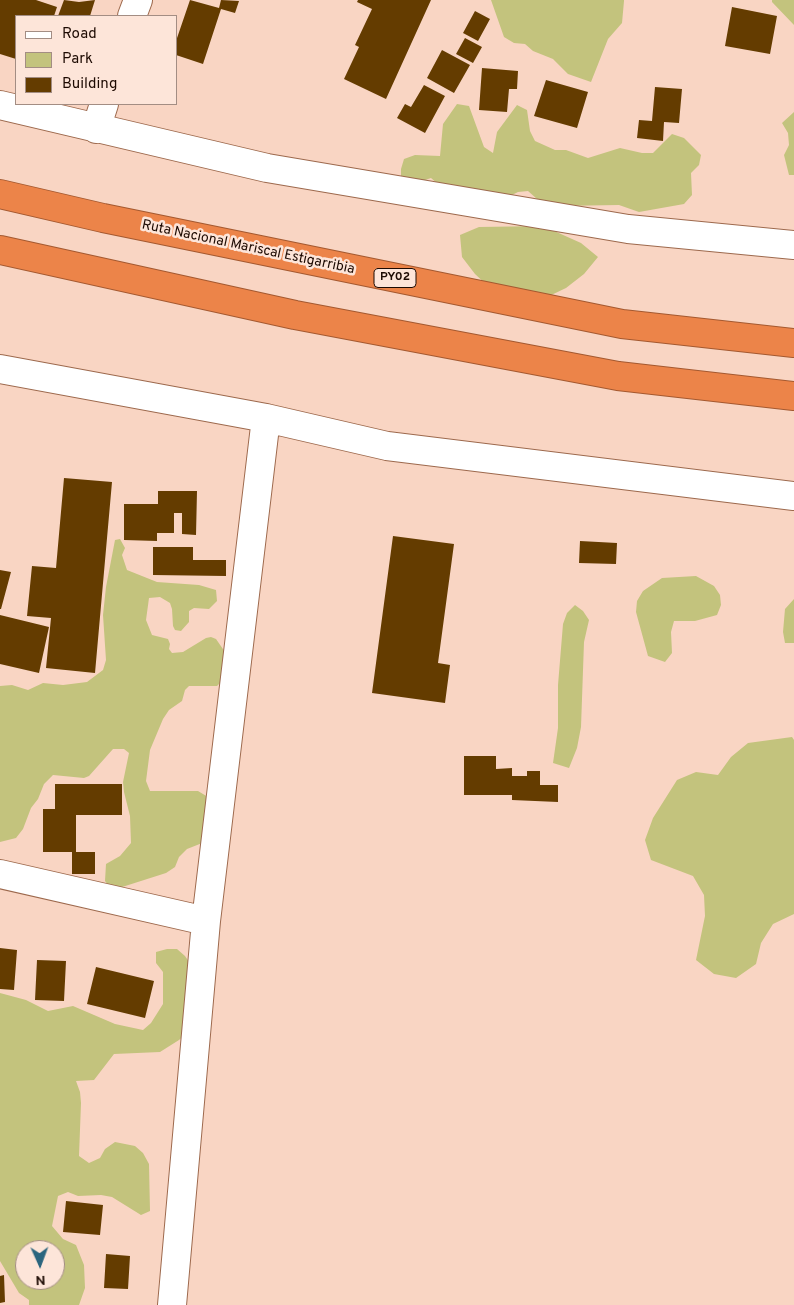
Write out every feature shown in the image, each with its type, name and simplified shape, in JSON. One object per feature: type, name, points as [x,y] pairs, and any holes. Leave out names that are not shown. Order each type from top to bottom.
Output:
[{"type":"highway","name":"Ruta Nacional Mariscal Estigarribia","points":[[0,194],[103,218],[622,324],[794,343]]},
{"type":"highway","points":[[0,250],[295,315],[618,376],[794,396]]},
{"type":"street","points":[[132,15],[138,0]]},
{"type":"street","points":[[0,105],[267,168],[628,229],[794,245]]},
{"type":"street","points":[[96,129],[104,105]]},
{"type":"street","points":[[0,368],[266,418],[387,446],[794,496]]},
{"type":"street","points":[[172,1305],[206,921],[266,418]]},
{"type":"street","points":[[0,874],[206,921]]},
{"type":"green space","points":[[491,0],[624,0],[622,23],[608,39],[591,82],[568,74],[553,59],[533,51],[525,44],[514,43],[504,37]]},
{"type":"green space","points":[[772,0],[794,0],[794,25],[772,2]]},
{"type":"green space","points":[[457,104],[469,106],[484,147],[493,153],[497,132],[517,105],[527,110],[530,131],[535,141],[555,150],[566,150],[588,158],[620,148],[642,153],[653,153],[672,134],[684,138],[701,155],[699,165],[691,173],[692,195],[684,204],[639,212],[619,205],[557,206],[537,199],[528,191],[518,192],[508,197],[439,185],[431,178],[419,182],[401,180],[401,169],[404,159],[415,155],[440,156],[443,124]]},
{"type":"green space","points":[[794,112],[794,175],[789,175],[784,155],[789,145],[788,133],[782,123]]},
{"type":"green space","points":[[543,226],[581,243],[598,257],[584,274],[566,288],[545,298],[503,300],[475,274],[462,257],[460,235],[479,227]]},
{"type":"green space","points":[[120,539],[125,548],[122,555],[127,570],[157,582],[199,585],[216,590],[217,601],[209,609],[194,608],[189,611],[189,622],[181,631],[175,630],[173,626],[170,603],[160,597],[149,598],[146,620],[152,635],[168,639],[169,649],[172,653],[183,652],[211,637],[216,639],[225,652],[223,680],[217,686],[189,686],[185,690],[182,701],[169,710],[163,719],[150,750],[146,781],[150,791],[198,791],[213,800],[220,836],[187,849],[179,857],[175,867],[166,873],[119,888],[108,885],[105,881],[106,864],[120,856],[131,843],[130,816],[123,782],[129,753],[124,749],[113,749],[89,776],[84,778],[53,775],[44,784],[38,799],[31,808],[23,829],[16,838],[0,842],[0,686],[12,685],[28,690],[43,683],[63,685],[87,682],[103,670],[106,660],[103,615],[106,587],[115,540]]},
{"type":"green space","points":[[696,576],[714,586],[720,595],[721,605],[717,615],[695,621],[674,621],[671,632],[672,653],[665,662],[648,656],[636,612],[637,601],[643,591],[662,578]]},
{"type":"green space","points":[[794,599],[794,643],[785,643],[783,632],[785,609]]},
{"type":"green space","points":[[575,605],[583,611],[589,620],[584,642],[581,727],[577,748],[569,768],[553,763],[558,728],[558,685],[563,624],[567,613]]},
{"type":"green space","points":[[792,737],[794,740],[794,914],[773,924],[761,943],[756,964],[736,978],[714,974],[696,960],[705,916],[704,895],[693,876],[651,860],[645,840],[653,818],[677,780],[696,772],[718,775],[731,757],[748,743]]},
{"type":"green space","points":[[177,949],[185,956],[204,984],[197,1024],[179,1040],[160,1052],[114,1054],[94,1080],[76,1081],[81,1103],[79,1156],[89,1163],[100,1158],[105,1149],[115,1142],[135,1146],[143,1153],[149,1164],[150,1211],[141,1215],[112,1197],[101,1195],[78,1196],[68,1192],[58,1196],[52,1226],[63,1239],[76,1245],[84,1265],[85,1288],[79,1305],[29,1305],[29,1300],[17,1290],[65,1290],[65,1240],[15,1240],[15,1286],[0,1261],[0,993],[26,1000],[48,1011],[73,1006],[115,1024],[143,1030],[151,1023],[163,1004],[163,972],[156,963],[156,952]]},
{"type":"building","points":[[0,0],[36,0],[57,7],[54,15],[15,15],[15,59],[0,54]]},
{"type":"building","points":[[64,0],[79,2],[95,0],[90,15],[58,15]]},
{"type":"building","points":[[190,0],[219,8],[221,0],[239,1],[235,13],[221,9],[203,64],[178,56],[178,35]]},
{"type":"building","points":[[358,0],[431,0],[386,99],[344,79],[359,47],[355,45],[372,9],[357,2]]},
{"type":"building","points":[[732,7],[777,16],[770,54],[725,46]]},
{"type":"building","points":[[475,11],[490,19],[478,41],[463,33]]},
{"type":"building","points":[[465,38],[482,47],[473,63],[456,54]]},
{"type":"building","points":[[442,50],[470,65],[454,93],[427,78]]},
{"type":"building","points":[[482,68],[518,71],[517,89],[509,89],[507,112],[479,110]]},
{"type":"building","points":[[546,80],[588,92],[577,128],[534,116]]},
{"type":"building","points":[[424,85],[445,96],[425,133],[397,118],[405,104],[411,107]]},
{"type":"building","points":[[655,87],[682,89],[679,123],[664,122],[663,141],[637,138],[639,120],[652,121]]},
{"type":"building","points":[[64,478],[112,482],[95,673],[46,668],[51,618],[27,616],[32,566],[56,568]]},
{"type":"building","points":[[158,491],[197,491],[196,535],[182,534],[182,513],[174,513],[174,533],[157,533],[157,541],[124,540],[124,504],[158,504]]},
{"type":"building","points":[[393,536],[454,544],[438,663],[450,665],[445,703],[372,693]]},
{"type":"building","points":[[580,541],[617,543],[616,564],[579,563]]},
{"type":"building","points":[[153,547],[193,547],[193,560],[226,560],[226,576],[153,575]]},
{"type":"building","points":[[0,570],[11,572],[1,609],[0,609]]},
{"type":"building","points":[[0,615],[49,627],[39,673],[0,664]]},
{"type":"building","points":[[464,756],[496,756],[496,769],[512,768],[512,776],[527,776],[527,771],[540,771],[540,785],[558,785],[558,802],[512,800],[512,795],[464,795]]},
{"type":"building","points":[[55,784],[122,784],[122,815],[76,815],[76,852],[95,852],[95,874],[72,874],[72,852],[43,852],[43,809],[55,809]]},
{"type":"building","points":[[0,948],[17,950],[14,990],[0,989]]},
{"type":"building","points":[[37,960],[66,961],[64,1001],[35,1000]]},
{"type":"building","points":[[96,967],[154,981],[145,1018],[87,1004]]},
{"type":"building","points":[[66,1201],[103,1205],[100,1235],[63,1232]]},
{"type":"building","points":[[106,1254],[130,1256],[128,1289],[104,1288]]},
{"type":"building","points":[[4,1275],[5,1302],[0,1303],[0,1276]]}]
